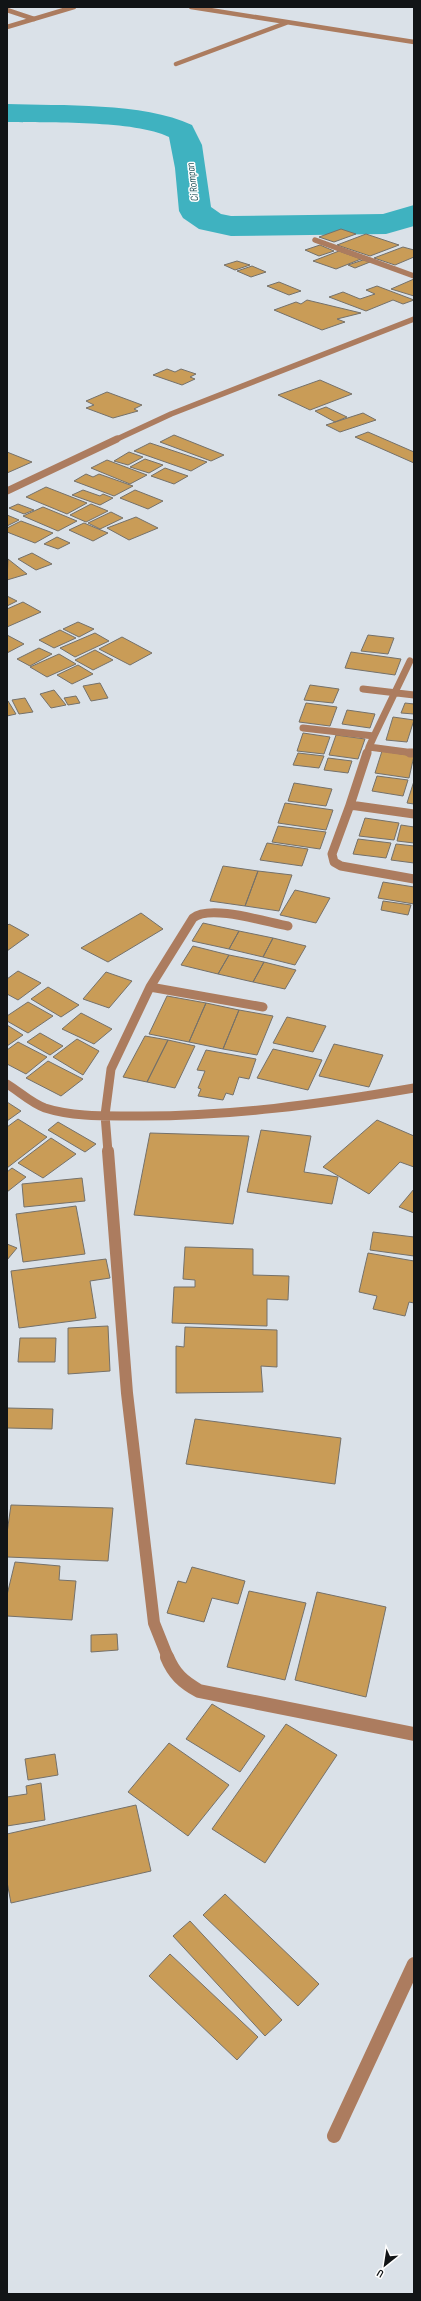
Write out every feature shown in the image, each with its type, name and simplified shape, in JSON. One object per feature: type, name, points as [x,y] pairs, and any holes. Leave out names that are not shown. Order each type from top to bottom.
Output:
[{"type":"street","points":[[7,27],[74,7]]},
{"type":"street","points":[[191,7],[414,42]]},
{"type":"street","points":[[7,10],[34,19]]},
{"type":"street","points":[[176,64],[286,23]]},
{"type":"street","points":[[315,240],[414,276]]},
{"type":"street","points":[[7,491],[171,414],[414,319]]},
{"type":"street","points":[[410,661],[369,748],[332,854],[334,862],[350,868],[414,878]]},
{"type":"street","points":[[363,689],[414,695]]},
{"type":"street","points":[[303,728],[374,736]]},
{"type":"street","points":[[369,748],[414,753]]},
{"type":"street","points":[[350,805],[414,814]]},
{"type":"street","points":[[288,926],[215,912],[199,913],[193,918],[150,987],[112,1069],[105,1116],[128,1393],[154,1623],[173,1671],[184,1682],[199,1691],[414,1734]]},
{"type":"street","points":[[150,987],[263,1007]]},
{"type":"street","points":[[7,1084],[44,1108],[105,1116],[191,1117],[319,1104],[414,1088]]},
{"type":"street","points":[[334,2136],[414,1964]]},
{"type":"building","points":[[341,229],[356,234],[334,242],[319,237]]},
{"type":"building","points":[[366,234],[399,245],[370,256],[337,245]]},
{"type":"building","points":[[320,245],[334,251],[319,256],[305,250]]},
{"type":"building","points":[[403,247],[414,250],[414,257],[395,265],[374,258]]},
{"type":"building","points":[[339,251],[361,259],[336,269],[313,261]]},
{"type":"building","points":[[363,260],[370,262],[355,268],[348,265]]},
{"type":"building","points":[[237,261],[250,265],[235,270],[224,265]]},
{"type":"building","points":[[252,266],[266,272],[251,277],[237,271]]},
{"type":"building","points":[[414,279],[414,296],[391,289]]},
{"type":"building","points":[[279,282],[301,291],[289,295],[267,286]]},
{"type":"building","points":[[377,286],[414,300],[403,304],[393,300],[366,311],[329,297],[343,292],[360,299],[375,294],[366,290]]},
{"type":"building","points":[[307,300],[361,313],[337,319],[345,322],[322,330],[274,310],[296,302],[301,304]]},
{"type":"building","points":[[167,369],[175,372],[181,369],[196,374],[190,377],[195,379],[182,385],[153,375]]},
{"type":"building","points":[[320,380],[352,394],[310,410],[278,395]]},
{"type":"building","points":[[107,392],[142,405],[134,409],[138,411],[113,418],[86,408],[94,405],[86,401]]},
{"type":"building","points":[[326,407],[347,417],[335,422],[315,411]]},
{"type":"building","points":[[363,413],[376,420],[340,432],[326,425]]},
{"type":"building","points":[[368,432],[414,452],[414,463],[355,437]]},
{"type":"building","points":[[174,435],[224,455],[211,461],[160,442]]},
{"type":"building","points":[[150,443],[207,462],[191,471],[134,451]]},
{"type":"building","points":[[7,452],[32,462],[7,473]]},
{"type":"building","points":[[129,452],[143,457],[128,465],[114,461]]},
{"type":"building","points":[[145,459],[163,465],[149,473],[130,467]]},
{"type":"building","points":[[107,460],[147,475],[130,484],[91,468]]},
{"type":"building","points":[[165,468],[188,476],[174,484],[151,476]]},
{"type":"building","points":[[86,474],[93,477],[99,474],[133,486],[114,496],[74,481]]},
{"type":"building","points":[[46,487],[87,503],[67,514],[26,497]]},
{"type":"building","points":[[83,490],[100,496],[103,494],[113,498],[100,505],[72,495]]},
{"type":"building","points":[[135,490],[163,501],[148,509],[120,498]]},
{"type":"building","points":[[18,504],[34,510],[24,514],[9,508]]},
{"type":"building","points":[[91,504],[108,511],[86,522],[70,515]]},
{"type":"building","points":[[43,507],[77,521],[58,531],[23,516]]},
{"type":"building","points":[[111,512],[123,518],[100,529],[88,523]]},
{"type":"building","points":[[7,515],[19,520],[7,526]]},
{"type":"building","points":[[136,517],[158,528],[129,540],[107,528]]},
{"type":"building","points":[[21,521],[53,533],[35,543],[7,532],[7,528]]},
{"type":"building","points":[[84,523],[108,533],[93,541],[69,530]]},
{"type":"building","points":[[57,537],[70,543],[58,549],[44,544]]},
{"type":"building","points":[[32,553],[52,564],[36,570],[18,559]]},
{"type":"building","points":[[8,559],[27,574],[7,580]]},
{"type":"building","points":[[7,596],[17,601],[7,606]]},
{"type":"building","points":[[23,602],[41,612],[7,627],[7,609]]},
{"type":"building","points":[[78,622],[94,629],[79,637],[63,629]]},
{"type":"building","points":[[60,630],[76,638],[54,648],[39,640]]},
{"type":"building","points":[[95,633],[109,641],[75,657],[60,648]]},
{"type":"building","points":[[7,635],[24,644],[7,653]]},
{"type":"building","points":[[368,635],[394,638],[388,654],[361,651]]},
{"type":"building","points":[[122,637],[152,653],[130,665],[99,649]]},
{"type":"building","points":[[39,648],[52,654],[30,666],[17,659]]},
{"type":"building","points":[[95,650],[113,660],[93,670],[75,660]]},
{"type":"building","points":[[351,652],[401,659],[395,675],[345,668]]},
{"type":"building","points":[[59,654],[76,664],[47,677],[30,667]]},
{"type":"building","points":[[78,665],[93,674],[72,684],[57,675]]},
{"type":"building","points":[[100,683],[108,698],[91,701],[83,686]]},
{"type":"building","points":[[310,685],[339,689],[333,703],[304,700]]},
{"type":"building","points":[[54,690],[66,705],[51,708],[40,694]]},
{"type":"building","points":[[76,696],[80,703],[68,705],[64,698]]},
{"type":"building","points":[[25,698],[33,712],[19,714],[12,700]]},
{"type":"building","points":[[8,701],[16,714],[7,716]]},
{"type":"building","points":[[306,703],[337,707],[330,726],[299,722]]},
{"type":"building","points":[[405,703],[414,704],[414,714],[401,713]]},
{"type":"building","points":[[347,710],[375,714],[370,728],[342,724]]},
{"type":"building","points":[[393,717],[414,720],[407,742],[386,740]]},
{"type":"building","points":[[303,733],[330,737],[324,754],[297,751]]},
{"type":"building","points":[[336,735],[365,739],[358,759],[329,755]]},
{"type":"building","points":[[382,751],[414,756],[409,778],[375,773]]},
{"type":"building","points":[[298,753],[324,756],[319,768],[293,765]]},
{"type":"building","points":[[328,758],[352,761],[348,773],[324,770]]},
{"type":"building","points":[[377,776],[408,780],[403,796],[372,791]]},
{"type":"building","points":[[414,781],[414,804],[407,803]]},
{"type":"building","points":[[294,783],[332,789],[326,806],[288,801]]},
{"type":"building","points":[[285,803],[333,810],[326,830],[278,823]]},
{"type":"building","points":[[365,818],[399,823],[394,840],[359,836]]},
{"type":"building","points":[[401,825],[414,827],[414,843],[397,841]]},
{"type":"building","points":[[278,826],[326,832],[320,849],[272,842]]},
{"type":"building","points":[[358,839],[391,843],[386,858],[353,854]]},
{"type":"building","points":[[267,843],[308,849],[302,866],[260,860]]},
{"type":"building","points":[[396,844],[414,846],[414,863],[391,860]]},
{"type":"building","points":[[223,866],[258,871],[245,906],[210,901]]},
{"type":"building","points":[[258,871],[292,875],[279,911],[245,906]]},
{"type":"building","points":[[383,882],[414,887],[414,904],[378,898]]},
{"type":"building","points":[[295,890],[330,898],[316,923],[280,915]]},
{"type":"building","points":[[383,901],[411,905],[408,915],[381,910]]},
{"type":"building","points":[[141,913],[163,929],[108,962],[81,948]]},
{"type":"building","points":[[203,923],[239,931],[229,949],[192,941]]},
{"type":"building","points":[[9,924],[29,935],[7,951],[7,926]]},
{"type":"building","points":[[239,931],[273,938],[263,957],[229,949]]},
{"type":"building","points":[[273,938],[306,946],[295,965],[263,957]]},
{"type":"building","points":[[193,946],[229,955],[218,974],[181,965]]},
{"type":"building","points":[[229,955],[264,962],[253,982],[218,974]]},
{"type":"building","points":[[264,962],[296,970],[285,989],[253,982]]},
{"type":"building","points":[[18,971],[41,983],[18,1000],[7,994],[7,979]]},
{"type":"building","points":[[106,972],[132,981],[109,1008],[83,999]]},
{"type":"building","points":[[48,987],[79,1005],[61,1017],[31,999]]},
{"type":"building","points":[[167,996],[206,1003],[189,1042],[149,1034]]},
{"type":"building","points":[[28,1002],[53,1016],[28,1033],[7,1021],[7,1016]]},
{"type":"building","points":[[206,1003],[239,1010],[223,1049],[189,1042]]},
{"type":"building","points":[[239,1010],[273,1016],[257,1055],[223,1049]]},
{"type":"building","points":[[81,1013],[112,1029],[94,1044],[62,1029]]},
{"type":"building","points":[[287,1017],[326,1026],[313,1052],[273,1043]]},
{"type":"building","points":[[7,1025],[23,1035],[7,1046]]},
{"type":"building","points":[[40,1033],[63,1046],[50,1055],[27,1042]]},
{"type":"building","points":[[145,1036],[168,1040],[147,1082],[123,1077]]},
{"type":"building","points":[[77,1039],[99,1051],[83,1075],[53,1057]]},
{"type":"building","points":[[168,1040],[195,1046],[175,1088],[147,1082]]},
{"type":"building","points":[[18,1042],[47,1057],[26,1074],[7,1064],[7,1050]]},
{"type":"building","points":[[334,1044],[383,1055],[369,1087],[319,1076]]},
{"type":"building","points":[[273,1049],[322,1060],[308,1090],[257,1078]]},
{"type":"building","points":[[206,1050],[256,1059],[249,1079],[239,1077],[233,1095],[226,1093],[223,1100],[198,1096],[201,1089],[198,1088],[205,1071],[197,1070]]},
{"type":"building","points":[[48,1061],[83,1079],[61,1096],[26,1078]]},
{"type":"building","points":[[7,1102],[21,1111],[7,1121]]},
{"type":"building","points":[[18,1119],[47,1137],[7,1168],[7,1127]]},
{"type":"building","points":[[377,1120],[414,1136],[414,1167],[400,1162],[369,1194],[323,1167]]},
{"type":"building","points":[[58,1122],[96,1144],[85,1152],[48,1130]]},
{"type":"building","points":[[261,1130],[311,1136],[304,1172],[338,1177],[332,1204],[247,1192]]},
{"type":"building","points":[[150,1133],[249,1136],[233,1224],[134,1215]]},
{"type":"building","points":[[51,1138],[76,1154],[43,1178],[18,1163]]},
{"type":"building","points":[[12,1168],[26,1177],[7,1192],[7,1172]]},
{"type":"building","points":[[82,1178],[85,1201],[24,1207],[22,1184]]},
{"type":"building","points":[[414,1189],[414,1213],[399,1207]]},
{"type":"building","points":[[76,1206],[85,1254],[23,1262],[16,1214]]},
{"type":"building","points":[[373,1232],[414,1237],[414,1256],[370,1250]]},
{"type":"building","points":[[7,1244],[17,1248],[7,1260]]},
{"type":"building","points":[[185,1247],[253,1249],[253,1275],[289,1276],[288,1300],[267,1299],[267,1326],[172,1323],[174,1287],[195,1287],[195,1280],[183,1279]]},
{"type":"building","points":[[368,1253],[414,1261],[414,1303],[409,1302],[405,1316],[373,1309],[377,1296],[359,1292]]},
{"type":"building","points":[[106,1259],[110,1278],[90,1281],[96,1318],[19,1328],[11,1271]]},
{"type":"building","points":[[108,1326],[110,1371],[68,1374],[68,1328]]},
{"type":"building","points":[[185,1327],[277,1330],[277,1367],[261,1366],[263,1392],[176,1393],[176,1346],[184,1347]]},
{"type":"building","points":[[20,1338],[56,1338],[55,1362],[18,1362]]},
{"type":"building","points":[[7,1408],[53,1409],[52,1429],[7,1428]]},
{"type":"building","points":[[195,1419],[341,1438],[335,1484],[186,1464]]},
{"type":"building","points":[[11,1505],[113,1508],[108,1561],[7,1557],[7,1533]]},
{"type":"building","points":[[15,1562],[60,1566],[59,1580],[76,1581],[72,1620],[7,1616],[7,1595]]},
{"type":"building","points":[[192,1567],[245,1581],[238,1604],[212,1598],[204,1622],[167,1613],[178,1581],[186,1583]]},
{"type":"building","points":[[249,1591],[306,1603],[285,1680],[227,1667]]},
{"type":"building","points":[[317,1592],[386,1607],[366,1697],[295,1680]]},
{"type":"building","points":[[117,1634],[118,1650],[91,1652],[91,1635]]},
{"type":"building","points":[[212,1704],[265,1736],[240,1772],[186,1739]]},
{"type":"building","points":[[286,1724],[337,1755],[265,1863],[212,1829]]},
{"type":"building","points":[[169,1743],[229,1785],[188,1836],[128,1792]]},
{"type":"building","points":[[55,1754],[58,1775],[28,1780],[25,1759]]},
{"type":"building","points":[[41,1783],[45,1820],[7,1826],[7,1797],[27,1794],[26,1786]]},
{"type":"building","points":[[136,1805],[151,1871],[11,1903],[7,1882],[7,1834]]},
{"type":"building","points":[[225,1894],[319,1984],[298,2006],[203,1915]]},
{"type":"building","points":[[190,1921],[282,2020],[265,2036],[173,1936]]},
{"type":"building","points":[[170,1954],[258,2037],[237,2060],[149,1976]]},
{"type":"waterway","name":"Ci Rompan","points":[[7,113],[98,116],[151,122],[170,126],[181,131],[187,145],[189,156],[193,181],[195,211],[211,222],[231,226],[386,224],[414,215]]}]
